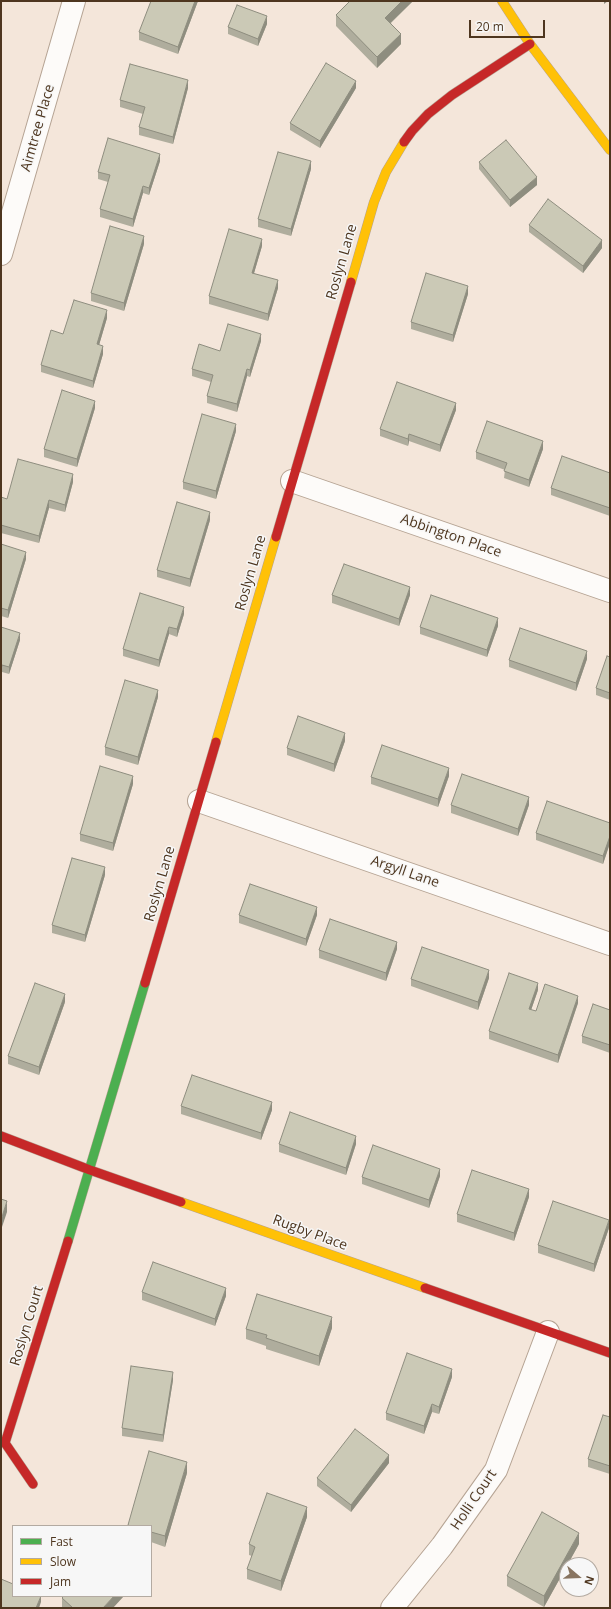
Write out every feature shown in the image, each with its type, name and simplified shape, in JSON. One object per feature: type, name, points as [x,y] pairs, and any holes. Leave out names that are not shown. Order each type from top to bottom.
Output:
[{"type":"street","name":"Aimtree Place","points":[[1,254],[10,193],[74,1]]},
{"type":"street","points":[[502,1],[530,44],[610,150]]},
{"type":"street","name":"Roslyn Lane","points":[[90,1170],[374,202],[386,172],[402,145],[412,131],[428,114],[452,95],[530,44]]},
{"type":"street","name":"Abbington Place","points":[[292,481],[610,591]]},
{"type":"street","name":"Argyll Lane","points":[[199,801],[610,944]]},
{"type":"street","name":"Rugby Place","points":[[1,1136],[90,1170],[610,1354]]},
{"type":"street","name":"Roslyn Court","points":[[33,1484],[5,1443],[90,1170]]},
{"type":"street","name":"Holli Court","points":[[392,1608],[442,1546],[496,1470],[548,1332]]},
{"type":"building","points":[[151,1],[195,1],[178,47],[139,32]]},
{"type":"building","points":[[350,1],[402,1],[385,18],[401,34],[377,57],[336,15]]},
{"type":"building","points":[[237,5],[267,16],[258,39],[228,27]]},
{"type":"building","points":[[326,63],[356,81],[320,141],[290,123]]},
{"type":"building","points":[[130,64],[188,80],[173,137],[139,127],[145,107],[120,100]]},
{"type":"building","points":[[108,138],[160,154],[149,188],[143,186],[133,219],[100,209],[110,175],[98,172]]},
{"type":"building","points":[[506,140],[537,177],[510,200],[479,162]]},
{"type":"building","points":[[278,152],[311,161],[291,229],[258,219]]},
{"type":"building","points":[[548,199],[602,240],[583,266],[529,225]]},
{"type":"building","points":[[110,226],[144,236],[124,303],[91,293]]},
{"type":"building","points":[[229,229],[262,239],[252,273],[278,280],[268,314],[209,296]]},
{"type":"building","points":[[426,273],[468,286],[453,335],[411,322]]},
{"type":"building","points":[[74,300],[107,310],[97,344],[103,346],[93,381],[41,365],[51,330],[63,334]]},
{"type":"building","points":[[228,324],[261,334],[250,370],[247,369],[237,404],[207,396],[213,375],[192,369],[199,344],[220,351]]},
{"type":"building","points":[[397,382],[456,403],[440,445],[409,434],[408,439],[380,429]]},
{"type":"building","points":[[62,390],[95,401],[77,459],[44,449]]},
{"type":"building","points":[[202,414],[236,424],[216,491],[183,482]]},
{"type":"building","points":[[487,421],[543,441],[529,480],[504,471],[507,463],[476,452]]},
{"type":"building","points":[[562,456],[610,473],[610,508],[551,488]]},
{"type":"building","points":[[18,459],[73,474],[65,505],[49,500],[39,536],[1,525],[1,497],[7,499]]},
{"type":"building","points":[[177,502],[210,512],[190,579],[157,570]]},
{"type":"building","points":[[1,544],[26,552],[8,610],[1,608]]},
{"type":"building","points":[[344,564],[410,587],[399,619],[332,595]]},
{"type":"building","points":[[140,593],[184,607],[177,629],[169,627],[159,660],[123,649]]},
{"type":"building","points":[[431,595],[498,618],[487,650],[420,627]]},
{"type":"building","points":[[1,627],[20,633],[9,667],[2,665],[1,670]]},
{"type":"building","points":[[520,628],[587,651],[576,683],[509,660]]},
{"type":"building","points":[[607,656],[610,657],[610,693],[596,688]]},
{"type":"building","points":[[125,680],[158,690],[138,757],[105,747]]},
{"type":"building","points":[[298,716],[345,733],[334,764],[287,748]]},
{"type":"building","points":[[382,745],[449,768],[438,799],[371,777]]},
{"type":"building","points":[[100,766],[133,776],[113,843],[80,834]]},
{"type":"building","points":[[462,774],[529,797],[518,829],[451,805]]},
{"type":"building","points":[[547,801],[610,823],[610,836],[603,856],[536,833]]},
{"type":"building","points":[[72,858],[105,867],[85,935],[52,925]]},
{"type":"building","points":[[250,884],[317,907],[306,939],[239,915]]},
{"type":"building","points":[[330,919],[397,942],[386,973],[319,950]]},
{"type":"building","points":[[422,947],[489,970],[478,1002],[411,979]]},
{"type":"building","points":[[509,973],[538,983],[529,1009],[536,1011],[545,984],[578,996],[558,1055],[489,1031]]},
{"type":"building","points":[[35,983],[65,994],[39,1067],[8,1056]]},
{"type":"building","points":[[593,1004],[610,1010],[610,1045],[582,1036]]},
{"type":"building","points":[[192,1075],[272,1102],[261,1133],[181,1106]]},
{"type":"building","points":[[290,1112],[356,1136],[346,1168],[279,1144]]},
{"type":"building","points":[[373,1145],[440,1169],[429,1200],[362,1177]]},
{"type":"building","points":[[472,1170],[529,1189],[514,1233],[457,1214]]},
{"type":"building","points":[[1,1199],[7,1201],[1,1220]]},
{"type":"building","points":[[553,1201],[609,1220],[594,1264],[538,1245]]},
{"type":"building","points":[[153,1262],[226,1288],[215,1319],[142,1292]]},
{"type":"building","points":[[257,1294],[332,1317],[319,1356],[266,1338],[267,1335],[246,1329]]},
{"type":"building","points":[[407,1353],[452,1369],[439,1407],[432,1404],[424,1426],[386,1413]]},
{"type":"building","points":[[131,1366],[173,1372],[163,1435],[122,1428]]},
{"type":"building","points":[[603,1415],[610,1417],[610,1466],[588,1459]]},
{"type":"building","points":[[355,1429],[389,1455],[351,1505],[317,1478]]},
{"type":"building","points":[[149,1451],[187,1462],[165,1536],[152,1532],[152,1525],[128,1525]]},
{"type":"building","points":[[267,1493],[307,1507],[281,1581],[247,1569],[255,1547],[249,1544]]},
{"type":"building","points":[[542,1512],[579,1533],[566,1557],[559,1557],[559,1569],[544,1596],[507,1576]]},
{"type":"building","points":[[1,1579],[12,1584],[12,1597],[41,1597],[36,1608],[1,1608]]},
{"type":"building","points":[[113,1597],[103,1608],[73,1608],[62,1598]]},
{"type":"traffic: fast","points":[[68,1241],[145,983]]},
{"type":"traffic: slow","points":[[502,1],[530,44],[610,150]]},
{"type":"traffic: slow","points":[[351,282],[374,202],[386,172],[404,142]]},
{"type":"traffic: slow","points":[[216,742],[276,537]]},
{"type":"traffic: slow","points":[[181,1202],[425,1288]]},
{"type":"traffic: jam","points":[[404,142],[428,114],[452,95],[530,44]]},
{"type":"traffic: jam","points":[[276,537],[351,282]]},
{"type":"traffic: jam","points":[[145,983],[216,742]]},
{"type":"traffic: jam","points":[[1,1136],[90,1170],[181,1202]]},
{"type":"traffic: jam","points":[[33,1484],[5,1443],[68,1241]]},
{"type":"traffic: jam","points":[[425,1288],[610,1353]]}]
